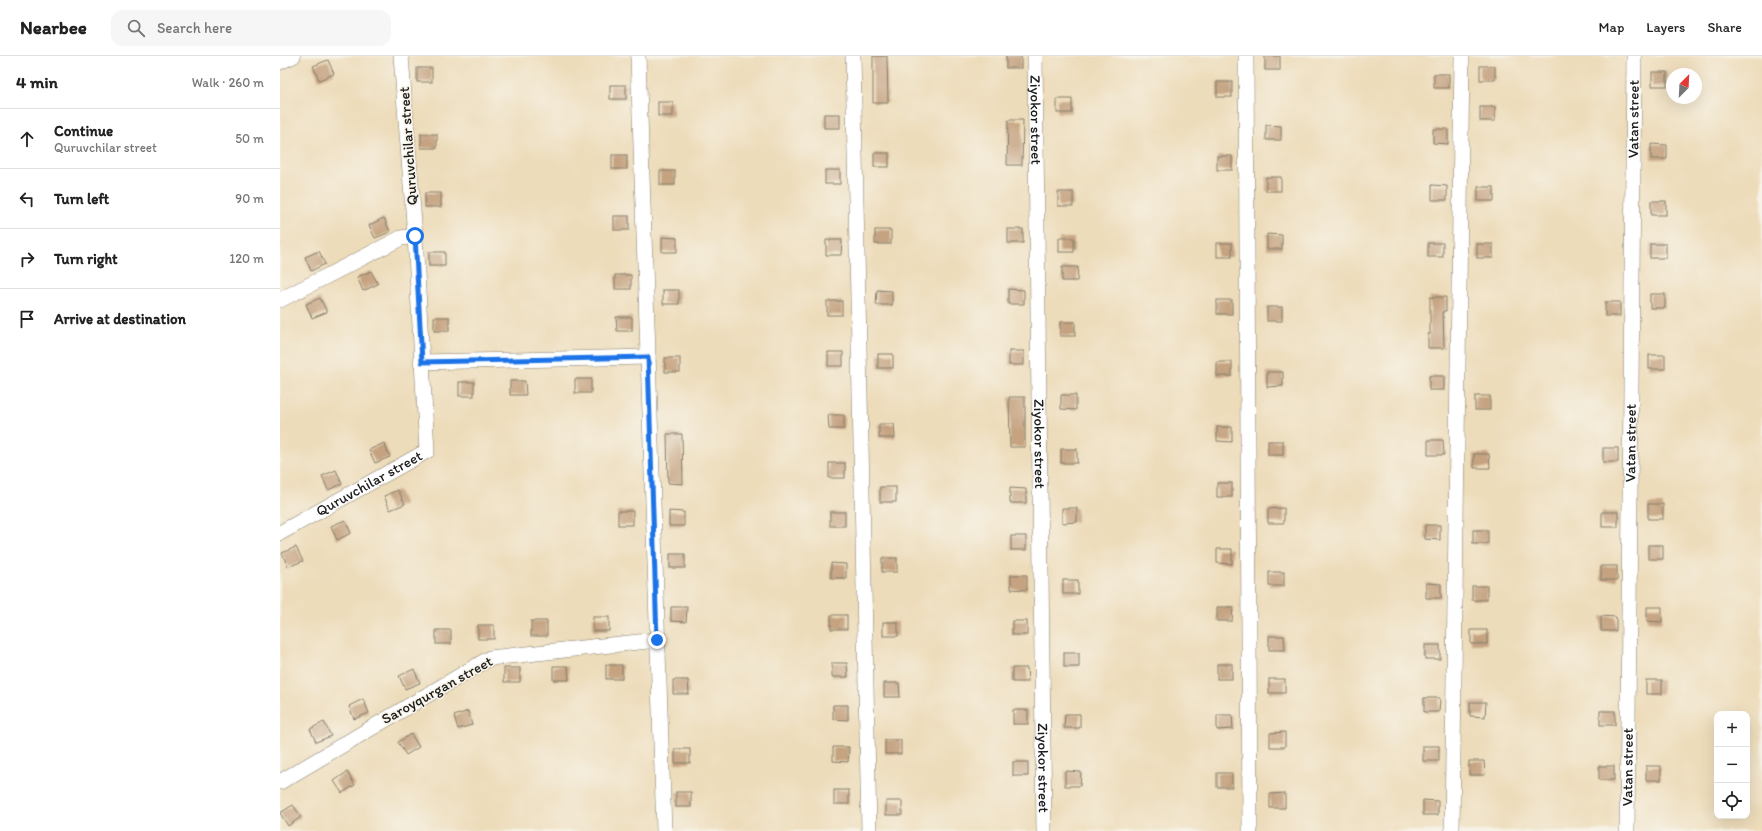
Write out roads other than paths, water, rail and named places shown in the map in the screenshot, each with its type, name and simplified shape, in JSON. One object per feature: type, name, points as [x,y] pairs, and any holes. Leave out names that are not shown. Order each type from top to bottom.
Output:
[{"type":"street","points":[[280,62],[293,56]]},
{"type":"street","name":"Quruvchilar street","points":[[280,533],[427,451],[415,236],[401,56]]},
{"type":"street","points":[[638,56],[664,831]]},
{"type":"street","points":[[853,56],[869,831]]},
{"type":"street","name":"Ziyokor street","points":[[1034,56],[1044,831]]},
{"type":"street","points":[[1246,56],[1250,831]]},
{"type":"street","points":[[1452,831],[1462,56]]},
{"type":"street","name":"Vatan street","points":[[1627,831],[1634,56]]},
{"type":"street","points":[[280,300],[400,238],[415,236]]},
{"type":"street","points":[[422,362],[648,357]]},
{"type":"street","name":"Saroyqurgan street","points":[[280,782],[490,658],[657,640]]}]
